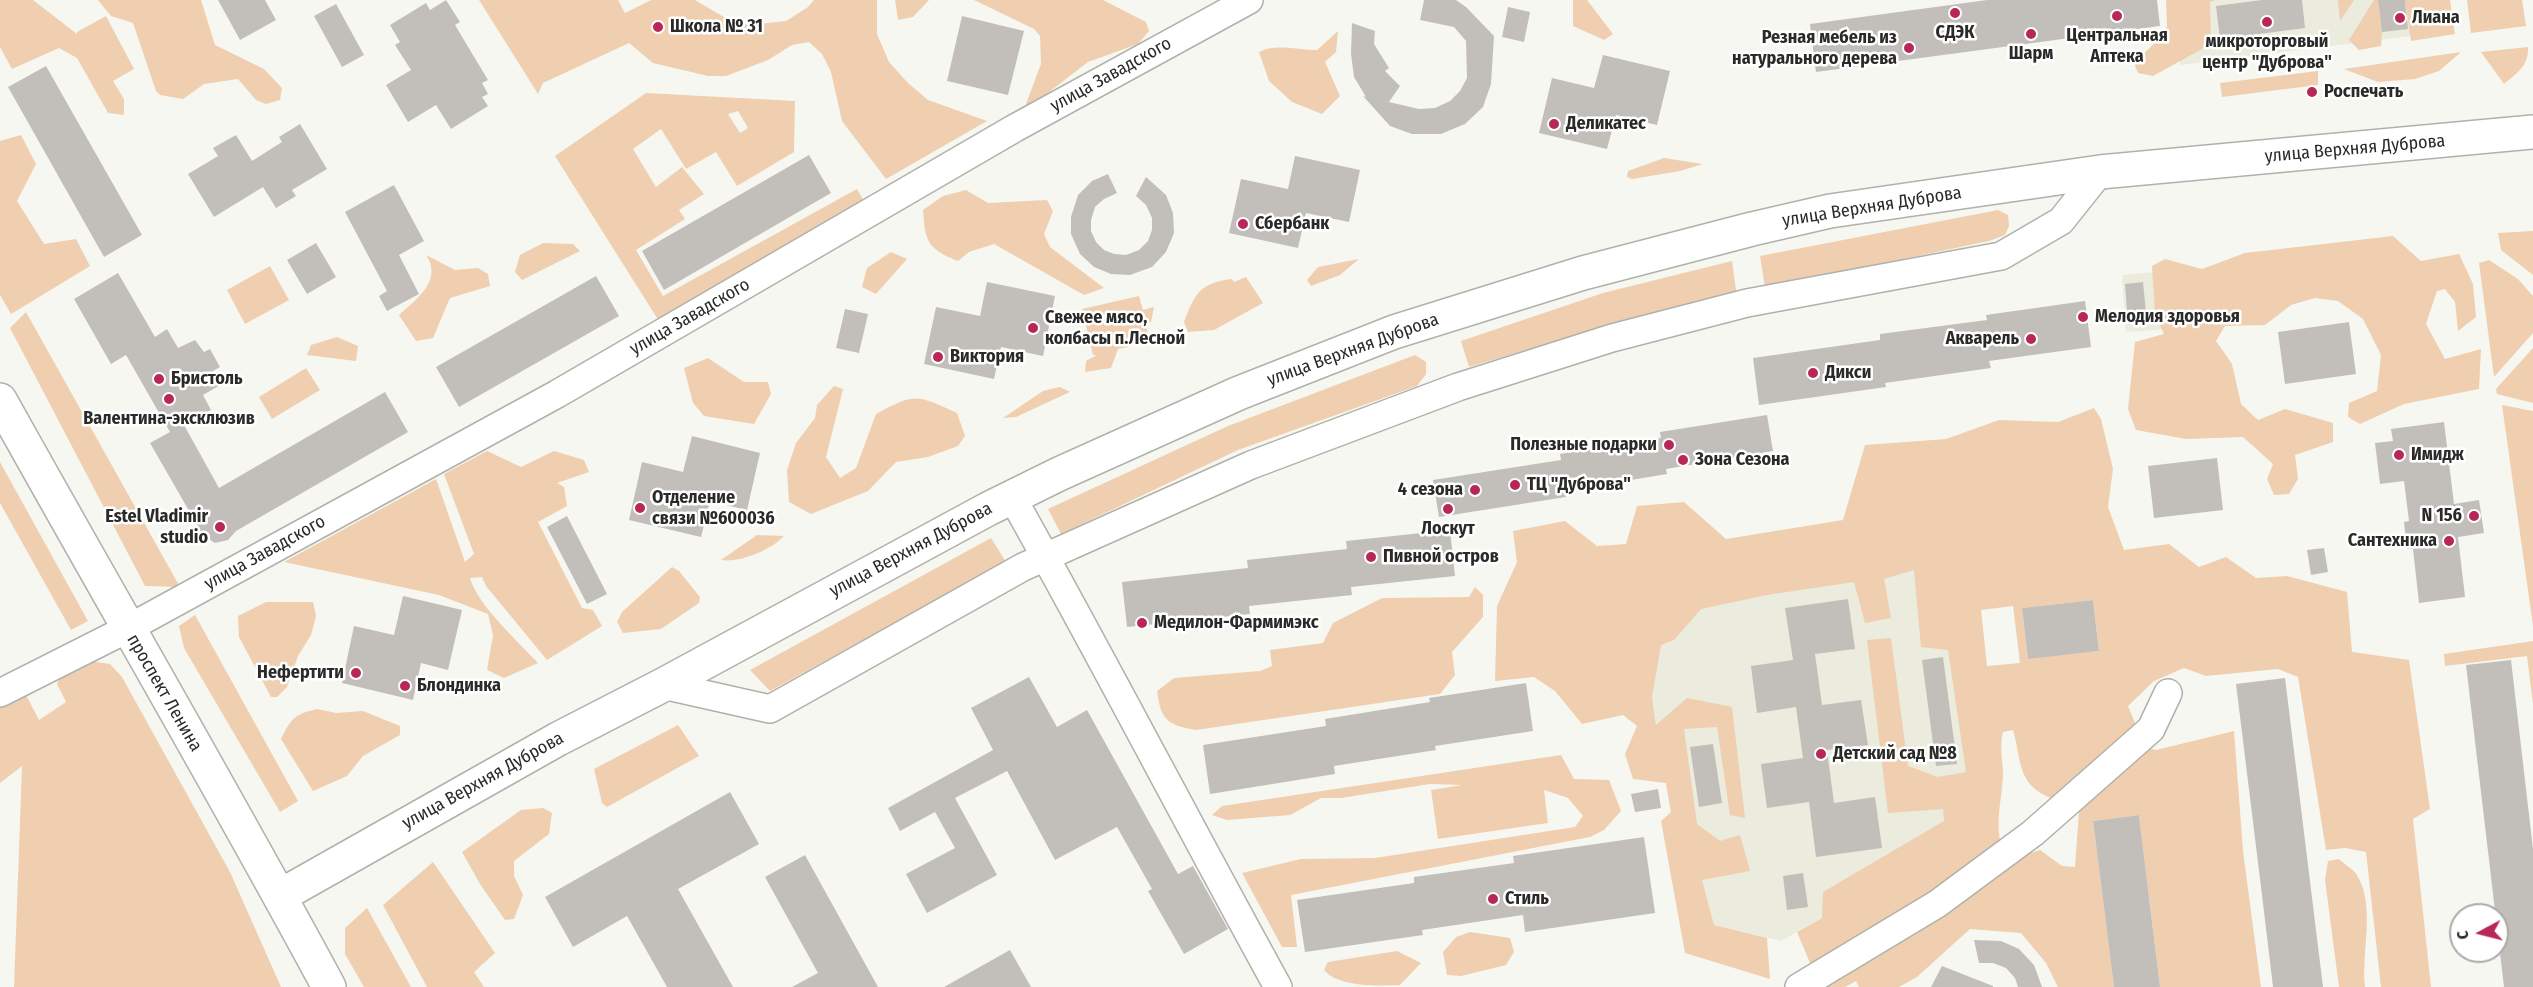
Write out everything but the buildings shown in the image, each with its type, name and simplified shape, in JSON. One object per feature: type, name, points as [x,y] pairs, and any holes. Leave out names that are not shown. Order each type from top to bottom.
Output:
[{"type":"main road","name":"улица Верхняя Дуброва","points":[[280,896],[558,739],[663,686],[1012,497],[1239,393],[1394,332],[1583,273],[1830,211],[2100,172],[2533,132]]},
{"type":"main road","name":"проспект Ленина","points":[[0,400],[329,987]]},
{"type":"street","name":"улица Завадского","points":[[0,693],[73,654],[127,629],[557,394],[1025,123],[1249,0]]},
{"type":"street","points":[[663,686],[770,710],[1045,556],[1251,465],[1458,387],[1612,338],[1747,303],[2001,256],[2061,221],[2100,172]]},
{"type":"street","points":[[1012,497],[1100,654],[1278,987]]},
{"type":"street","points":[[1799,987],[1937,904],[2032,833],[2151,729],[2168,693]]},
{"type":"shaded area","points":[[0,0],[33,0],[77,34],[106,16],[134,69],[113,81],[124,99],[124,115],[108,113],[77,58],[59,48],[12,69],[0,47]]},
{"type":"shaded area","points":[[98,0],[201,0],[215,45],[264,69],[282,88],[280,100],[266,104],[256,100],[238,79],[204,84],[183,99],[160,95],[156,91],[133,23],[111,16]]},
{"type":"shaded area","points":[[479,0],[618,0],[625,13],[651,0],[695,0],[734,23],[750,25],[786,21],[808,7],[814,0],[877,0],[877,34],[889,62],[908,83],[928,100],[987,121],[886,179],[842,121],[831,72],[822,54],[809,42],[792,45],[768,60],[726,76],[708,76],[653,63],[629,43],[543,83],[538,94]]},
{"type":"shaded area","points":[[895,0],[929,0],[913,17],[898,20]]},
{"type":"shaded area","points":[[974,0],[1103,0],[1146,22],[1149,31],[1138,44],[1088,62],[1023,112],[1041,64],[1040,36],[1034,29]]},
{"type":"shaded area","points":[[1573,0],[1587,0],[1613,34],[1604,40],[1573,26]]},
{"type":"shaded area","points":[[2166,0],[2215,0],[2210,2],[2211,44],[2153,76],[2138,73],[2134,63],[2162,36],[2167,26]]},
{"type":"shaded area","points":[[2172,0],[2415,0],[2419,35],[2180,65]]},
{"type":"shaded area","points":[[2338,0],[2354,0],[2340,21]]},
{"type":"shaded area","points":[[2374,0],[2378,0],[2382,32],[2381,46],[2359,50],[2349,40]]},
{"type":"shaded area","points":[[2405,0],[2450,0],[2455,34],[2411,41]]},
{"type":"shaded area","points":[[2467,0],[2522,0],[2526,26],[2471,33]]},
{"type":"shaded area","points":[[1338,31],[1336,52],[1325,62],[1340,96],[1322,114],[1292,102],[1269,81],[1259,52],[1279,47],[1317,50]]},
{"type":"shaded area","points":[[2528,47],[2524,64],[2504,84],[2481,52]]},
{"type":"shaded area","points":[[2461,52],[2439,71],[2415,79],[2378,82],[2344,69]]},
{"type":"shaded area","points":[[2318,71],[2318,85],[2222,97],[2220,83]]},
{"type":"shaded area","points":[[646,93],[795,101],[794,152],[737,186],[716,152],[686,169],[661,129],[633,149],[656,187],[682,167],[704,194],[679,210],[685,219],[636,250],[663,296],[857,189],[868,208],[662,326],[555,156]],"holes":[[[738,111],[748,128],[740,133],[728,114]]]},
{"type":"shaded area","points":[[21,135],[36,164],[17,201],[44,244],[76,239],[90,266],[11,314],[0,295],[0,141]]},
{"type":"shaded area","points":[[1664,158],[1703,164],[1680,171],[1632,179],[1627,177],[1628,171]]},
{"type":"shaded area","points":[[966,190],[988,203],[1047,200],[1053,211],[1044,234],[1050,247],[1104,288],[1084,295],[994,244],[969,252],[958,261],[934,248],[927,237],[923,210],[943,196]]},
{"type":"shaded area","points":[[1998,210],[2008,215],[2009,226],[2005,235],[1989,241],[1765,288],[1760,256]]},
{"type":"shaded area","points":[[2533,231],[2533,275],[2501,250],[2498,233]]},
{"type":"shaded area","points":[[2393,236],[2421,261],[2459,254],[2473,284],[2476,317],[2458,331],[2455,302],[2445,289],[2437,291],[2426,324],[2445,359],[2481,349],[2479,389],[2404,404],[2360,424],[2348,417],[2349,403],[2377,391],[2381,355],[2363,319],[2338,301],[2315,298],[2291,305],[2265,325],[2225,326],[2216,341],[2232,364],[2241,404],[2258,420],[2285,409],[2333,423],[2333,442],[2295,455],[2298,479],[2289,494],[2274,495],[2267,479],[2273,464],[2243,437],[2186,439],[2136,430],[2128,409],[2135,342],[2164,334],[2155,314],[2152,266],[2165,259],[2202,269],[2245,253]]},
{"type":"shaded area","points":[[543,243],[573,244],[580,251],[522,280],[515,272],[520,255]]},
{"type":"shaded area","points":[[891,252],[907,259],[876,294],[862,287],[867,268]]},
{"type":"shaded area","points":[[426,255],[455,270],[478,268],[488,274],[490,286],[450,298],[433,338],[416,341],[399,315],[420,296],[430,281],[430,264]]},
{"type":"shaded area","points":[[1359,259],[1340,275],[1311,286],[1307,280],[1318,267]]},
{"type":"shaded area","points":[[2489,260],[2518,279],[2533,296],[2533,333],[2494,377],[2479,263]]},
{"type":"shaded area","points":[[1732,261],[1737,297],[1606,326],[1469,367],[1461,341],[1603,293]]},
{"type":"shaded area","points":[[270,266],[289,300],[245,324],[227,290]]},
{"type":"shaded area","points":[[2165,271],[2170,329],[2126,332],[2122,275]]},
{"type":"shaded area","points":[[1246,277],[1263,303],[1214,330],[1188,332],[1184,322],[1200,291],[1213,283],[1232,279],[1234,282]]},
{"type":"shaded area","points":[[1139,296],[1143,310],[1154,307],[1151,322],[1146,325],[1150,342],[1118,349],[1111,368],[1085,372],[1086,361],[1097,355],[1093,355],[1082,309]]},
{"type":"shaded area","points":[[26,312],[180,587],[145,586],[10,328]]},
{"type":"shaded area","points":[[337,337],[358,346],[356,361],[307,355],[311,345]]},
{"type":"shaded area","points":[[2533,348],[2533,403],[2497,394],[2496,389]]},
{"type":"shaded area","points":[[1415,355],[1426,362],[1426,374],[1417,386],[1238,450],[1061,534],[1048,509],[1228,426]]},
{"type":"shaded area","points":[[708,358],[744,382],[768,382],[771,394],[754,424],[704,416],[693,403],[684,368]]},
{"type":"shaded area","points":[[306,368],[320,390],[272,419],[259,397]]},
{"type":"shaded area","points":[[834,386],[843,389],[826,457],[840,478],[856,468],[876,414],[900,402],[916,398],[933,402],[957,413],[965,436],[958,446],[928,457],[896,462],[868,491],[811,514],[789,502],[787,470],[796,443],[815,418],[817,405]]},
{"type":"shaded area","points":[[1060,387],[1070,392],[1016,417],[1003,418],[1043,391]]},
{"type":"shaded area","points":[[2502,405],[2533,411],[2533,626]]},
{"type":"shaded area","points":[[2094,408],[2101,419],[2113,469],[2108,507],[2124,550],[2169,544],[2199,567],[2226,557],[2256,578],[2287,576],[2347,592],[2352,652],[2409,660],[2430,809],[2413,819],[2431,987],[2381,987],[2366,852],[2345,848],[2326,850],[2298,677],[2278,669],[2206,676],[2184,668],[2154,681],[2128,706],[2145,747],[2156,750],[2234,731],[2243,851],[2261,987],[2160,987],[2139,815],[2093,821],[2114,987],[2058,987],[2046,963],[2021,933],[1970,929],[1917,977],[1899,987],[1859,987],[1856,981],[1845,987],[1820,987],[1797,932],[1822,918],[1823,892],[1944,821],[1943,809],[1888,813],[1867,640],[1891,638],[1908,766],[1938,777],[1966,772],[1948,650],[1921,647],[1914,570],[1884,579],[1891,618],[1865,623],[1854,582],[1767,595],[1701,609],[1674,640],[1661,645],[1652,697],[1656,725],[1687,698],[1732,707],[1745,818],[1730,815],[1717,727],[1684,729],[1697,824],[1720,841],[1740,835],[1750,871],[1702,880],[1714,925],[1767,938],[1770,979],[1685,953],[1661,821],[1671,812],[1666,783],[1633,779],[1625,754],[1637,726],[1623,715],[1582,724],[1555,691],[1534,677],[1495,681],[1497,606],[1517,562],[1513,531],[1565,521],[1597,546],[1626,544],[1637,506],[1684,502],[1726,539],[1843,520],[1865,445],[1946,439],[1999,420],[2058,422]],"holes":[[[2093,600],[2099,651],[2028,658],[2022,608]],[[2013,606],[2020,663],[1987,666],[1981,610]],[[2013,730],[2023,772],[2027,780],[2041,793],[2053,799],[2081,783],[2075,867],[2062,866],[2040,850],[2011,859],[2004,851],[1999,831],[2003,732]]]},
{"type":"shaded area","points":[[487,451],[521,467],[554,451],[584,460],[589,472],[557,483],[564,487],[567,506],[538,522],[582,608],[593,610],[602,626],[547,660],[486,586],[482,577],[470,578],[481,600],[499,623],[538,663],[504,678],[487,670],[493,635],[488,614],[439,595],[284,562],[436,479],[465,562],[474,554],[444,474]]},
{"type":"shaded area","points":[[0,462],[88,621],[71,630],[0,503]]},
{"type":"shaded area","points":[[757,535],[784,536],[755,554],[721,560]]},
{"type":"shaded area","points":[[991,538],[1006,562],[770,691],[750,670]]},
{"type":"shaded area","name":"Детский сад №8","points":[[1955,538],[1990,821],[1781,941],[1688,919],[1634,588]]},
{"type":"shaded area","points":[[672,567],[679,571],[700,597],[699,603],[661,629],[623,633],[617,622],[622,612]]},
{"type":"shaded area","points":[[1475,587],[1483,595],[1483,617],[1452,652],[1455,675],[1440,694],[1196,730],[1178,726],[1163,715],[1157,691],[1174,678],[1260,671],[1272,666],[1270,650],[1323,643],[1333,623],[1382,598],[1469,597]]},
{"type":"shaded area","points":[[266,602],[313,602],[316,616],[311,635],[298,656],[287,687],[277,697],[271,697],[239,637],[238,616]]},
{"type":"shaded area","points":[[195,615],[298,801],[280,812],[184,648],[179,626]]},
{"type":"shaded area","points":[[2533,641],[2533,704],[2527,656],[2445,666],[2444,654]]},
{"type":"shaded area","points":[[89,661],[110,664],[122,677],[230,872],[281,987],[14,987],[22,766],[0,783],[0,707],[25,693],[39,720],[66,702],[57,684],[61,675]]},
{"type":"shaded area","points":[[317,709],[336,713],[363,711],[400,726],[400,735],[363,756],[347,776],[313,791],[281,739],[294,718]]},
{"type":"shaded area","points":[[678,725],[699,756],[607,807],[602,803],[594,769]]},
{"type":"shaded area","points":[[1561,755],[1574,779],[1609,780],[1621,811],[1604,830],[1590,837],[1291,895],[1297,947],[1282,947],[1242,873],[1301,859],[1375,858],[1575,827],[1583,816],[1568,798],[1544,790],[1548,823],[1438,839],[1431,790],[1462,785],[1430,784],[1341,798],[1321,798],[1290,815],[1227,820],[1212,815],[1222,806]]},
{"type":"shaded area","points":[[543,808],[552,813],[549,834],[514,861],[514,876],[523,895],[514,919],[505,920],[480,884],[462,852],[521,810]]},
{"type":"shaded area","points":[[2339,859],[2357,875],[2366,901],[2365,987],[2339,987],[2325,880],[2328,861]]},
{"type":"shaded area","points":[[433,862],[495,953],[474,972],[484,987],[427,987],[383,905]]},
{"type":"shaded area","points":[[367,908],[411,987],[364,987],[345,954],[345,928]]},
{"type":"shaded area","points":[[1470,932],[1510,938],[1514,952],[1506,965],[1461,976],[1447,975],[1443,952],[1456,937]]},
{"type":"shaded area","points":[[1397,951],[1421,963],[1400,985],[1348,982],[1330,976],[1324,970],[1328,962]]},
{"type":"place","name":"СДЭК","points":[[1955,13]]},
{"type":"place","name":"Центральная Аптека","points":[[2117,16]]},
{"type":"place","name":"Лиана","points":[[2400,18]]},
{"type":"place","name":"микроторговый центр \"Дуброва\"","points":[[2267,22]]},
{"type":"place","name":"Школа № 31","points":[[658,27]]},
{"type":"place","name":"Шарм","points":[[2031,34]]},
{"type":"place","name":"Резная мебель из натурального дерева","points":[[1909,48]]},
{"type":"place","name":"Роспечать","points":[[2312,92]]},
{"type":"place","name":"Деликатес","points":[[1554,124]]},
{"type":"place","name":"Сбербанк","points":[[1243,224]]},
{"type":"place","name":"Мелодия здоровья","points":[[2083,317]]},
{"type":"place","name":"Свежее мясо, колбасы п.Лесной","points":[[1033,328]]},
{"type":"place","name":"Акварель","points":[[2031,339]]},
{"type":"place","name":"Виктория","points":[[938,357]]},
{"type":"place","name":"Дикси","points":[[1813,373]]},
{"type":"place","name":"Бристоль","points":[[159,379]]},
{"type":"place","name":"Валентина-эксклюзив","points":[[169,399]]},
{"type":"place","name":"Полезные подарки","points":[[1669,445]]},
{"type":"place","name":"Имидж","points":[[2399,455]]},
{"type":"place","name":"Зона Сезона","points":[[1683,460]]},
{"type":"place","name":"ТЦ \"Дуброва\"","points":[[1515,485]]},
{"type":"place","name":"4 сезона","points":[[1475,490]]},
{"type":"place","name":"Отделение связи №600036","points":[[640,508]]},
{"type":"place","name":"Лоскут","points":[[1448,509]]},
{"type":"place","name":"N 156","points":[[2474,516]]},
{"type":"place","name":"Estel Vladimir studio","points":[[220,527]]},
{"type":"place","name":"Сантехника","points":[[2449,541]]},
{"type":"place","name":"Пивной остров","points":[[1371,557]]},
{"type":"place","name":"Медилон-Фармимэкс","points":[[1142,623]]},
{"type":"place","name":"Нефертити","points":[[356,673]]},
{"type":"place","name":"Блондинка","points":[[405,686]]},
{"type":"place","name":"Детский сад №8","points":[[1821,754]]},
{"type":"place","name":"Стиль","points":[[1493,899]]}]
